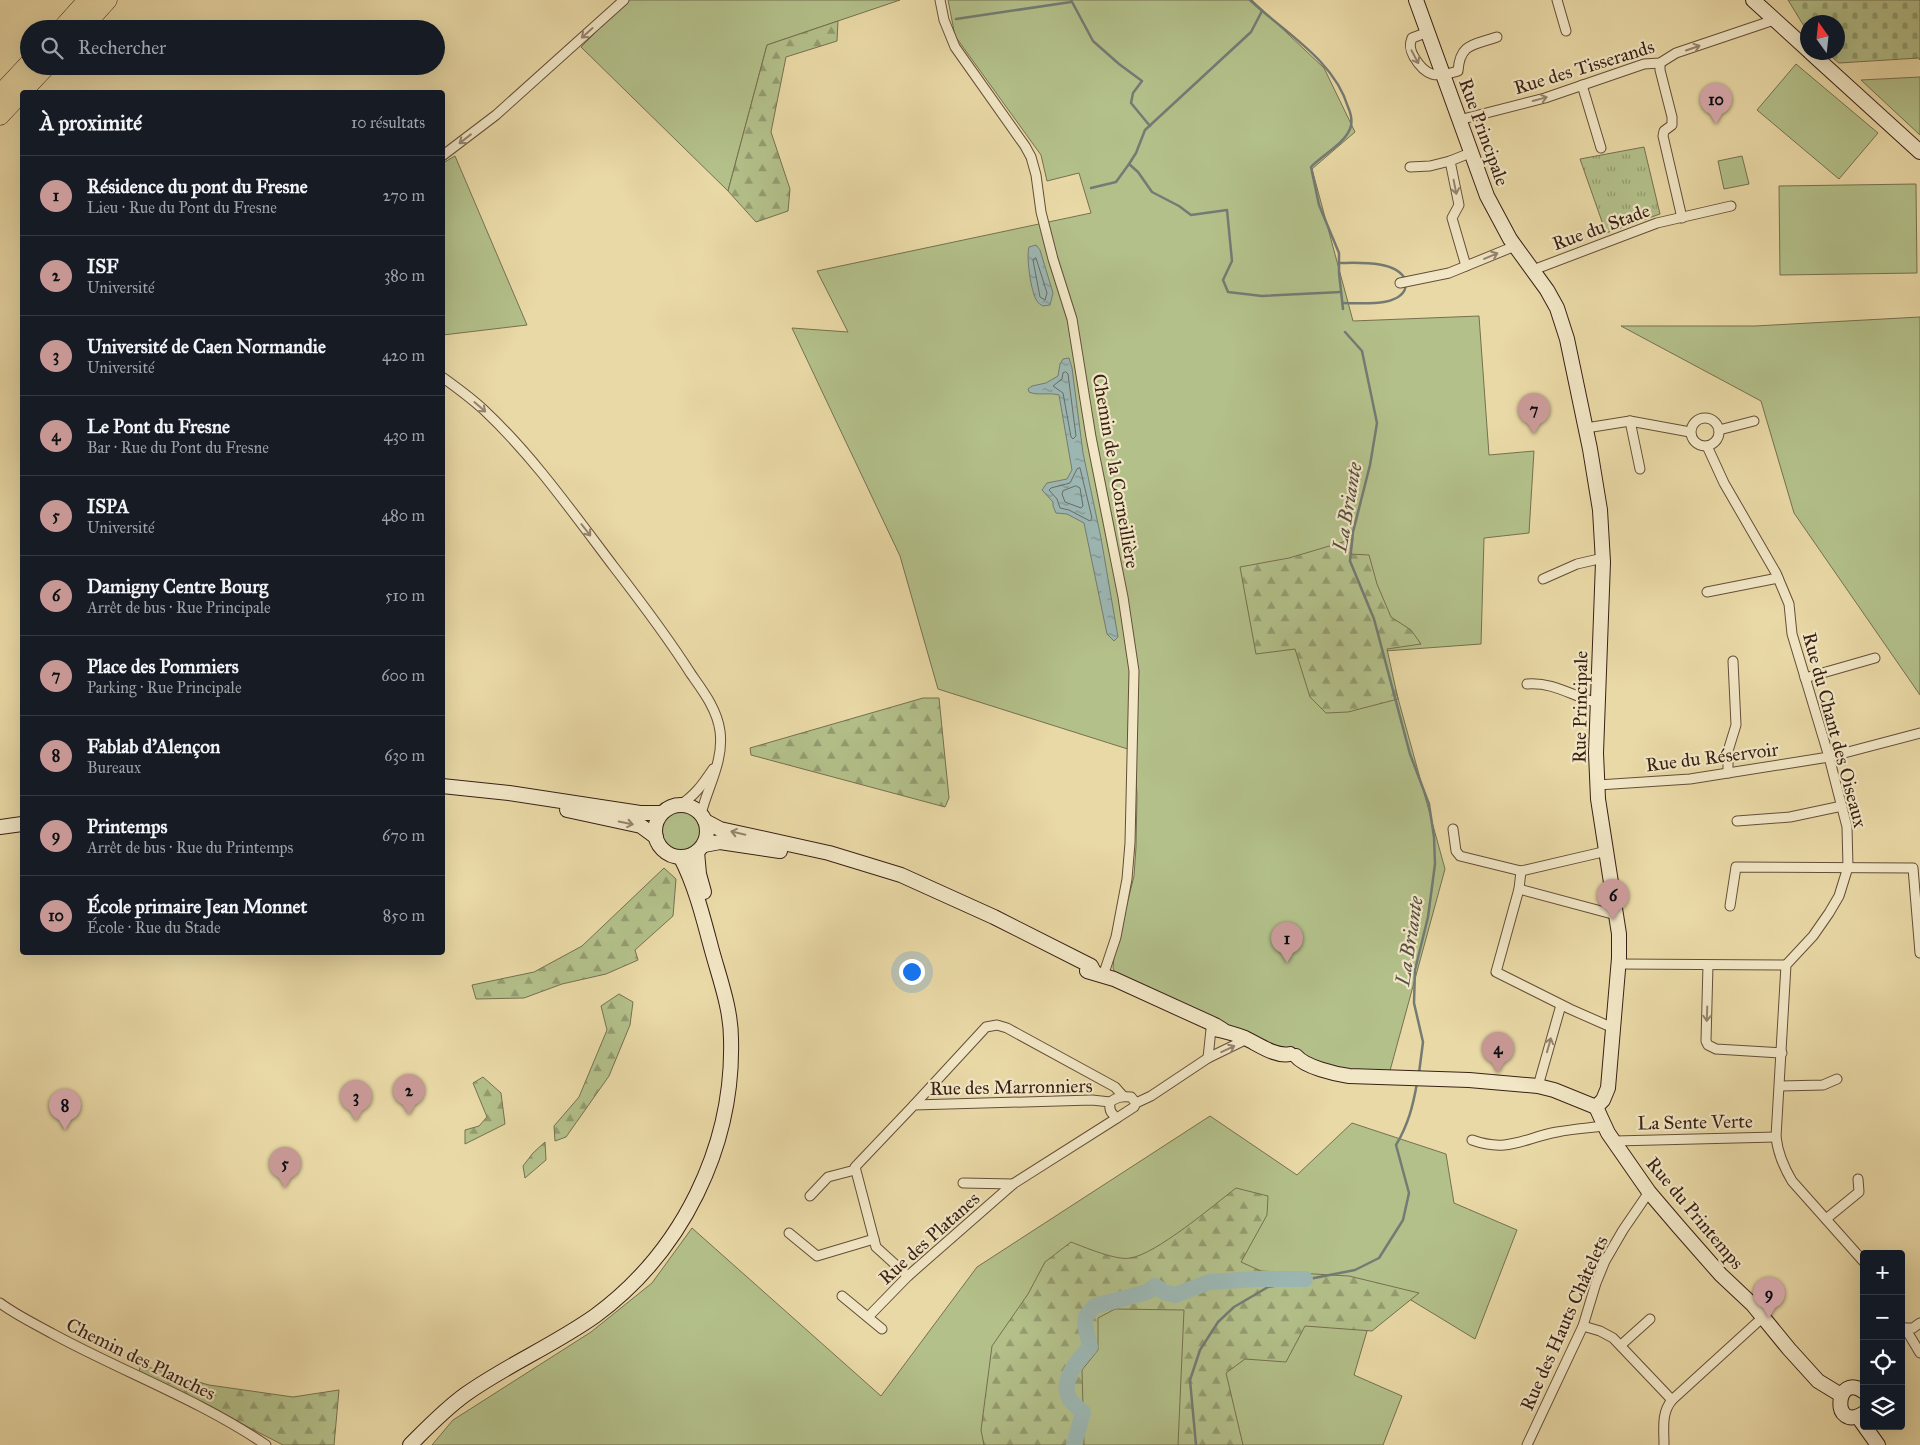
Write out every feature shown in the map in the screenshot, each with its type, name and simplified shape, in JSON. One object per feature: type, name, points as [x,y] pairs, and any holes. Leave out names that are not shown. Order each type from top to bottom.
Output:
[{"type":"highway","points":[[68,20],[87,0]]},
{"type":"highway","points":[[90,20],[108,0]]},
{"type":"highway","points":[[0,94],[20,73]]},
{"type":"highway","points":[[24,90],[39,75]]},
{"type":"highway","points":[[0,116],[20,95]]},
{"type":"main road","name":"Rue Principale","points":[[1416,0],[1487,196],[1515,246],[1547,290],[1556,308],[1567,339],[1586,428],[1600,510],[1603,558],[1596,752],[1598,785],[1619,934],[1619,964],[1608,1088],[1603,1100],[1596,1107]]},
{"type":"main road","points":[[1753,0],[1800,43]]},
{"type":"main road","points":[[1819,60],[1920,152]]},
{"type":"main road","points":[[445,786],[509,793],[640,813],[661,813],[678,806],[688,806],[720,829],[829,853],[901,875],[994,917],[1092,966],[1112,983],[1123,989],[1217,1030],[1247,1039],[1253,1044],[1284,1055],[1293,1055],[1300,1061],[1334,1074],[1538,1086],[1554,1090],[1596,1107]]},
{"type":"main road","points":[[494,792],[516,800],[641,826],[656,837],[664,851],[681,858],[700,848],[720,842],[853,861]]},
{"type":"main road","points":[[656,837],[656,828],[661,813]]},
{"type":"main road","points":[[410,1445],[437,1417],[466,1394],[595,1316],[630,1287],[665,1247],[687,1214],[707,1172],[725,1114],[729,1084],[731,1039],[728,980],[699,874],[700,848],[707,837],[707,828],[703,818]]},
{"type":"main road","points":[[0,827],[20,824]]},
{"type":"main road","points":[[681,858],[691,879],[729,1014]]},
{"type":"main road","name":"Rue du Printemps","points":[[1596,1107],[1604,1126],[1649,1192],[1721,1275],[1748,1300],[1818,1380],[1841,1395]]},
{"type":"main road","points":[[1860,1388],[1850,1388],[1841,1395],[1840,1406],[1846,1415],[1860,1415]]},
{"type":"main road","points":[[1870,1430],[1878,1445]]},
{"type":"street","points":[[445,154],[496,115],[624,0]]},
{"type":"street","name":"Chemin de la Corneillière","points":[[940,0],[944,20],[956,47],[1025,146],[1034,166],[1041,212],[1072,319],[1123,597],[1134,671],[1130,843],[1122,910],[1112,950],[1102,975]]},
{"type":"street","points":[[1557,0],[1566,31]]},
{"type":"street","name":"Rue des Tisserands","points":[[1459,120],[1545,98],[1644,64],[1660,63],[1676,54],[1774,20]]},
{"type":"street","points":[[1428,32],[1412,38],[1410,44],[1411,52],[1422,70],[1444,76],[1458,71],[1461,53],[1466,48],[1497,37]]},
{"type":"street","points":[[1660,63],[1660,70],[1672,117],[1672,125],[1664,131],[1663,136],[1682,218]]},
{"type":"street","points":[[1582,85],[1601,148]]},
{"type":"street","points":[[1410,167],[1430,166],[1470,153]]},
{"type":"street","points":[[1450,161],[1459,205],[1452,218],[1466,266]]},
{"type":"street","name":"Rue du Stade","points":[[1533,270],[1657,223],[1731,206]]},
{"type":"street","points":[[1400,283],[1449,273],[1515,246]]},
{"type":"street","points":[[445,378],[484,409],[536,466],[662,629],[709,700],[717,717],[720,731],[720,748],[716,772],[705,800],[703,818]]},
{"type":"street","points":[[1702,418],[1712,420],[1719,430],[1719,435],[1715,442],[1707,446],[1699,446],[1695,443],[1690,432],[1694,423],[1702,418]]},
{"type":"street","points":[[1630,421],[1640,469]]},
{"type":"street","points":[[1586,428],[1630,421],[1690,432]]},
{"type":"street","points":[[1719,430],[1754,421]]},
{"type":"street","name":"Rue du Chant des Oiseaux","points":[[1707,446],[1724,483],[1778,578],[1789,604],[1792,634],[1829,757],[1847,827],[1848,867],[1839,896],[1813,936],[1786,965]]},
{"type":"street","points":[[1543,579],[1577,564],[1603,558]]},
{"type":"street","points":[[1707,592],[1778,578]]},
{"type":"street","points":[[1805,678],[1875,658]]},
{"type":"street","points":[[1728,773],[1728,751],[1736,725],[1734,661]]},
{"type":"street","points":[[1527,684],[1554,686],[1581,699],[1598,702]]},
{"type":"street","name":"Rue du Réservoir","points":[[1598,785],[1690,780],[1829,757],[1920,733]]},
{"type":"street","points":[[678,806],[689,799],[700,788],[717,762]]},
{"type":"street","points":[[1737,821],[1790,818],[1842,806]]},
{"type":"street","points":[[1453,829],[1456,851],[1460,856],[1521,871],[1607,851]]},
{"type":"street","points":[[1730,906],[1736,867],[1917,868],[1920,953]]},
{"type":"street","points":[[1521,871],[1519,889],[1496,972],[1560,1005],[1613,1028]]},
{"type":"street","points":[[1519,889],[1616,914]]},
{"type":"street","points":[[1619,964],[1786,965],[1776,1137],[1778,1152],[1783,1167],[1792,1181],[1860,1257]]},
{"type":"street","points":[[1708,966],[1706,1041],[1708,1046],[1716,1049],[1782,1053]]},
{"type":"street","points":[[1538,1086],[1560,1005]]},
{"type":"street","points":[[914,1105],[986,1028],[997,1025],[1007,1028],[1115,1087],[1123,1096]]},
{"type":"street","points":[[1208,1058],[1217,1030]]},
{"type":"street","points":[[1117,1118],[1111,1113],[1110,1102],[1116,1098],[1123,1096],[1131,1097],[1136,1103],[1151,1096],[1208,1058],[1247,1039]]},
{"type":"street","points":[[1780,1086],[1823,1085],[1837,1079]]},
{"type":"street","name":"Rue des Marronniers","points":[[855,1170],[856,1165],[914,1105],[1092,1100],[1110,1102]]},
{"type":"street","name":"Rue des Platanes","points":[[868,1317],[908,1276],[1013,1184],[1134,1107],[1136,1103]]},
{"type":"street","points":[[1472,1140],[1487,1146],[1498,1147],[1555,1132],[1604,1126]]},
{"type":"street","name":"La Sente Verte","points":[[1615,1142],[1776,1137]]},
{"type":"street","points":[[810,1196],[828,1177],[855,1170],[876,1247],[908,1276]]},
{"type":"street","points":[[1826,1219],[1859,1192],[1858,1179]]},
{"type":"street","name":"Rue des Platanes","points":[[963,1183],[1013,1184]]},
{"type":"street","name":"Rue des Hauts Châtelets","points":[[1527,1445],[1583,1326],[1605,1261],[1649,1192]]},
{"type":"street","points":[[789,1233],[817,1256],[874,1239]]},
{"type":"street","points":[[842,1296],[882,1329]]},
{"type":"street","name":"Chemin des Planches","points":[[0,1304],[84,1351],[213,1413],[266,1445]]},
{"type":"street","points":[[1621,1346],[1650,1318]]},
{"type":"street","points":[[1664,1445],[1664,1415],[1672,1400],[1762,1318]]},
{"type":"street","points":[[1905,1328],[1913,1328],[1920,1323]]},
{"type":"street","points":[[1583,1326],[1606,1334],[1621,1346],[1672,1400]]},
{"type":"street","points":[[1905,1331],[1920,1353]]},
{"type":"green space","points":[[628,0],[900,0],[767,45],[728,191],[581,47]]},
{"type":"green space","points":[[948,0],[1252,0],[1324,68],[1355,132],[1312,169],[1353,321],[1479,316],[1489,455],[1534,451],[1529,533],[1484,538],[1481,644],[1385,651],[1445,869],[1388,1078],[1330,1067],[1194,1012],[1117,977],[1113,968],[1114,956],[1134,876],[1137,795],[1134,751],[938,689],[900,556],[792,328],[848,332],[817,271],[1091,213],[1079,173],[1047,181],[1041,155],[955,36]]},
{"type":"green space","points":[[1788,0],[1920,0],[1920,60],[1919,58],[1839,63],[1835,60],[1845,60],[1845,15],[1800,15],[1800,20]]},
{"type":"green space","points":[[838,21],[837,41],[786,57],[771,132],[790,189],[788,211],[756,222],[728,191],[767,45]]},
{"type":"green space","points":[[1796,64],[1878,133],[1839,179],[1757,110]]},
{"type":"green space","points":[[1920,77],[1920,135],[1861,80]]},
{"type":"green space","points":[[1644,147],[1660,214],[1606,233],[1580,159]]},
{"type":"green space","points":[[455,156],[527,325],[445,335],[445,162]]},
{"type":"green space","points":[[1742,156],[1749,184],[1724,189],[1718,161]]},
{"type":"green space","points":[[1916,184],[1917,273],[1780,275],[1779,186]]},
{"type":"green space","points":[[1920,317],[1920,695],[1794,513],[1761,401],[1621,326],[1755,326]]},
{"type":"green space","points":[[1353,539],[1350,554],[1369,555],[1377,584],[1391,617],[1411,630],[1421,644],[1387,649],[1398,699],[1348,712],[1326,713],[1310,697],[1295,649],[1256,654],[1240,567],[1289,558]]},
{"type":"green space","points":[[923,698],[939,698],[949,798],[945,807],[751,755],[750,748]]},
{"type":"green space","points":[[685,811],[692,814],[698,820],[701,831],[700,839],[692,848],[685,851],[677,851],[670,848],[662,839],[661,827],[664,820],[673,812]]},
{"type":"green space","points":[[664,868],[676,879],[673,916],[635,950],[638,960],[606,974],[562,984],[524,998],[476,999],[472,985],[534,972],[582,946]]},
{"type":"green space","points":[[619,994],[633,1002],[630,1025],[609,1076],[566,1137],[555,1141],[554,1126],[579,1097],[607,1030],[601,1006]]},
{"type":"green space","points":[[483,1077],[501,1093],[505,1124],[465,1144],[465,1130],[479,1126],[487,1117],[473,1083]]},
{"type":"green space","points":[[1210,1116],[1297,1175],[1352,1123],[1446,1154],[1454,1203],[1517,1230],[1475,1339],[1406,1297],[1367,1331],[1354,1375],[1402,1396],[1383,1445],[432,1445],[453,1420],[591,1332],[652,1283],[692,1228],[881,1396],[977,1267]]},
{"type":"green space","points":[[545,1142],[546,1160],[525,1178],[523,1166]]},
{"type":"green space","points":[[1236,1188],[1268,1196],[1267,1215],[1241,1262],[1261,1271],[1349,1276],[1419,1293],[1372,1331],[1305,1326],[1286,1362],[1245,1359],[1226,1373],[1243,1445],[1178,1445],[1184,1310],[1115,1309],[1098,1318],[1098,1350],[1082,1370],[1084,1445],[984,1445],[981,1430],[992,1346],[1028,1294],[1045,1262],[1071,1242],[1117,1257],[1130,1258],[1141,1255],[1169,1239]]},
{"type":"green space","points":[[141,1365],[209,1385],[293,1397],[339,1390],[334,1445],[283,1445],[139,1371]]},
{"type":"water","points":[[1036,245],[1040,250],[1053,293],[1050,305],[1043,306],[1037,302],[1031,283],[1028,252],[1029,247]]},
{"type":"water","points":[[1069,358],[1072,368],[1083,453],[1101,538],[1118,637],[1114,641],[1107,634],[1084,523],[1067,514],[1056,513],[1053,502],[1042,490],[1047,483],[1067,479],[1072,470],[1059,395],[1032,393],[1028,389],[1032,386],[1046,383],[1058,376],[1063,359]]},
{"type":"waterway","points":[[1071,0],[1093,41],[1142,81],[1133,93],[1131,103],[1150,126]]},
{"type":"waterway","name":"La Briante","points":[[1250,0],[1320,61],[1332,75],[1341,90],[1350,112],[1351,124],[1347,135],[1311,167],[1319,205],[1339,253],[1343,309]]},
{"type":"waterway","points":[[956,19],[1071,2]]},
{"type":"waterway","points":[[1129,164],[1136,153],[1145,130],[1251,32],[1262,11]]},
{"type":"waterway","points":[[1091,188],[1116,182],[1129,164],[1138,172],[1152,192],[1179,206],[1191,215],[1227,210],[1232,261],[1223,280],[1228,292],[1262,296],[1341,292]]},
{"type":"waterway","points":[[1339,263],[1366,263],[1385,266],[1393,268],[1405,279]]},
{"type":"waterway","points":[[1343,303],[1380,303],[1390,301],[1404,292],[1406,284]]},
{"type":"waterway","name":"La Briante","points":[[1345,332],[1362,351],[1377,423],[1370,465],[1353,532],[1350,561],[1374,619],[1410,754],[1429,804],[1434,837],[1435,864],[1428,917],[1415,970],[1414,1003],[1423,1042],[1419,1073]]},
{"type":"waterway","name":"La Briante","points":[[1196,1445],[1190,1380],[1200,1350],[1218,1322],[1234,1307],[1268,1287],[1355,1270],[1379,1258],[1403,1220],[1409,1193],[1396,1145],[1410,1115],[1417,1083]]},
{"type":"waterway","points":[[1074,1445],[1083,1412],[1070,1400],[1067,1384],[1080,1358],[1090,1347],[1085,1325],[1086,1316],[1095,1306],[1147,1292],[1155,1286],[1164,1292],[1175,1295],[1209,1282],[1305,1279]]},
{"type":"place","name":"École primaire Jean Monnet","points":[[1716,124]]},
{"type":"place","name":"Place des Pommiers","points":[[1534,434]]},
{"type":"place","name":"Damigny Centre Bourg","points":[[1613,920]]},
{"type":"place","name":"Résidence du pont du Fresne","points":[[1287,963]]},
{"type":"place","name":"Le Pont du Fresne","points":[[1498,1073]]},
{"type":"place","name":"ISF","points":[[409,1115]]},
{"type":"place","name":"Université de Caen Normandie","points":[[356,1121]]},
{"type":"place","name":"Fablab d'Alençon","points":[[65,1130]]},
{"type":"place","name":"ISPA","points":[[285,1188]]},
{"type":"place","name":"Printemps","points":[[1769,1318]]}]
